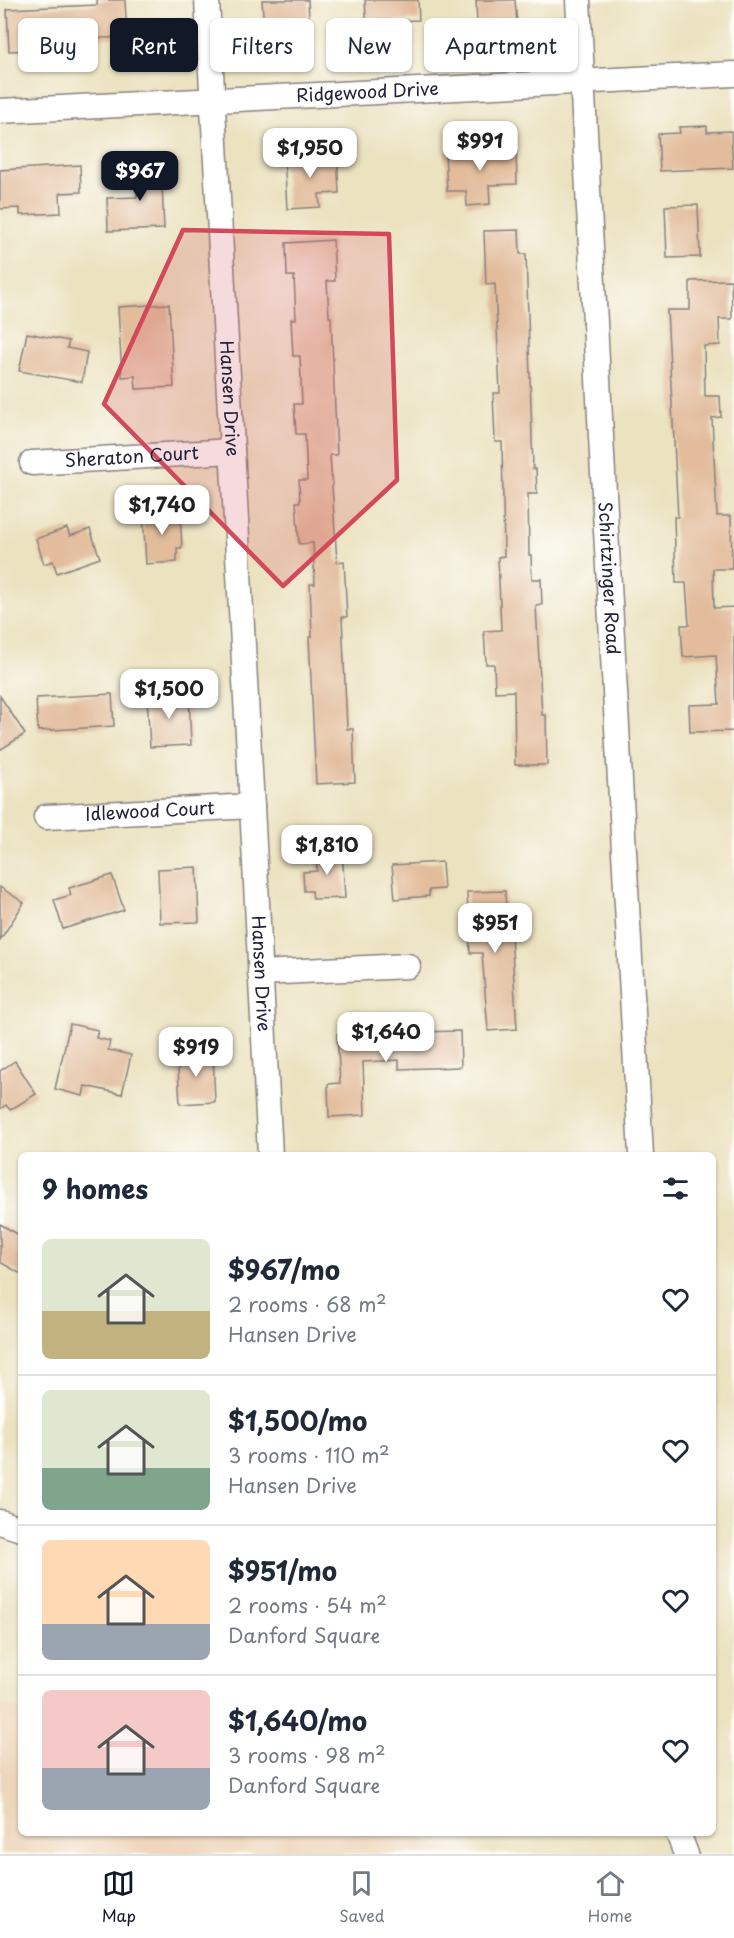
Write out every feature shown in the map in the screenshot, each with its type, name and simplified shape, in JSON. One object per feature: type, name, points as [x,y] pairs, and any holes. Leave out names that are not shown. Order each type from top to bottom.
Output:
[{"type":"street","name":"Hansen Drive","points":[[207,0],[270,1152]]},
{"type":"street","name":"Schirtzinger Road","points":[[578,0],[642,1152]]},
{"type":"street","name":"Ridgewood Drive","points":[[0,111],[734,74]]},
{"type":"street","name":"Sheraton Court","points":[[32,463],[232,451]]},
{"type":"street","name":"Idlewood Court","points":[[46,817],[252,806]]},
{"type":"street","points":[[260,973],[408,966]]},
{"type":"street","points":[[0,1522],[18,1528]]},
{"type":"street","points":[[679,1836],[686,1854]]},
{"type":"highlighted area","points":[[183,230],[389,234],[397,480],[283,586],[104,404]]},
{"type":"shaded area","points":[[0,1704],[18,1709],[18,1836],[410,1836],[466,1854],[0,1854]]},
{"type":"building","points":[[97,0],[125,0],[126,18],[110,18],[110,38],[98,38],[98,18],[18,18],[18,51],[9,51],[7,9],[97,5]]},
{"type":"building","points":[[262,0],[308,0],[309,18],[263,18]]},
{"type":"building","points":[[365,0],[418,0],[419,20],[366,18]]},
{"type":"building","points":[[476,0],[515,0],[517,18],[477,18]]},
{"type":"building","points":[[707,126],[707,132],[731,131],[733,168],[660,171],[658,134],[680,133],[679,127]]},
{"type":"building","points":[[516,149],[517,184],[489,185],[490,204],[467,206],[466,191],[447,191],[445,151]]},
{"type":"building","points":[[337,153],[339,193],[319,194],[320,207],[287,209],[284,155]]},
{"type":"building","points":[[161,161],[164,229],[108,231],[107,198],[137,197],[136,162]]},
{"type":"building","points":[[80,165],[81,192],[60,193],[61,213],[20,215],[20,208],[0,209],[0,170]]},
{"type":"building","points":[[698,205],[700,257],[667,258],[665,206]]},
{"type":"building","points":[[519,230],[520,254],[526,254],[533,469],[536,469],[537,494],[528,494],[529,555],[531,555],[532,579],[541,579],[542,605],[536,606],[542,715],[546,715],[547,765],[515,765],[514,691],[495,692],[494,664],[486,664],[484,631],[501,630],[498,557],[504,556],[502,442],[495,442],[493,393],[500,393],[495,284],[486,285],[484,231]]},
{"type":"building","points":[[333,240],[335,281],[327,281],[329,317],[331,317],[337,455],[330,455],[337,562],[344,561],[347,617],[342,617],[347,729],[353,729],[355,782],[316,784],[309,637],[312,637],[310,584],[315,584],[313,543],[299,544],[296,502],[300,502],[299,480],[307,480],[305,434],[296,434],[294,404],[302,404],[300,356],[293,356],[291,319],[296,319],[294,276],[287,276],[286,243]]},
{"type":"building","points":[[731,280],[732,319],[719,319],[720,345],[704,346],[705,396],[720,396],[721,417],[712,418],[717,516],[731,516],[732,569],[713,569],[714,608],[734,607],[734,731],[690,732],[689,705],[719,704],[716,655],[683,657],[681,625],[689,625],[686,583],[676,583],[674,517],[678,517],[667,310],[690,310],[690,281]]},
{"type":"building","points":[[169,304],[174,387],[136,389],[135,376],[122,377],[118,307]]},
{"type":"building","points":[[27,333],[69,341],[67,348],[87,352],[82,382],[19,371]]},
{"type":"building","points":[[180,510],[182,548],[177,548],[177,562],[146,564],[143,512]]},
{"type":"building","points":[[67,528],[70,536],[90,529],[100,558],[57,573],[53,561],[44,564],[36,539]]},
{"type":"building","points":[[112,694],[114,726],[38,731],[36,698]]},
{"type":"building","points":[[189,694],[191,745],[150,747],[147,696]]},
{"type":"building","points":[[0,696],[25,734],[0,750]]},
{"type":"building","points":[[342,849],[345,898],[313,899],[312,891],[304,891],[303,872],[317,871],[316,850]]},
{"type":"building","points":[[442,862],[444,889],[429,890],[429,896],[395,899],[392,865]]},
{"type":"building","points":[[197,867],[199,922],[160,923],[158,869]]},
{"type":"building","points":[[112,875],[124,910],[63,929],[54,900],[71,895],[69,888]]},
{"type":"building","points":[[0,887],[24,903],[0,940]]},
{"type":"building","points":[[505,891],[506,911],[518,911],[519,934],[511,935],[517,1029],[488,1031],[482,953],[470,953],[467,892]]},
{"type":"building","points":[[70,1024],[98,1030],[96,1038],[110,1041],[108,1050],[131,1055],[122,1094],[85,1086],[83,1096],[55,1089]]},
{"type":"building","points":[[460,1031],[461,1067],[399,1069],[399,1060],[363,1062],[365,1115],[329,1117],[328,1084],[340,1083],[337,1034],[368,1033],[368,1038],[418,1037],[418,1032]]},
{"type":"building","points":[[213,1052],[215,1102],[180,1104],[177,1053]]},
{"type":"building","points":[[15,1061],[36,1094],[10,1110],[6,1105],[0,1109],[0,1071]]},
{"type":"building","points":[[0,1224],[18,1234],[18,1272],[0,1262]]}]
